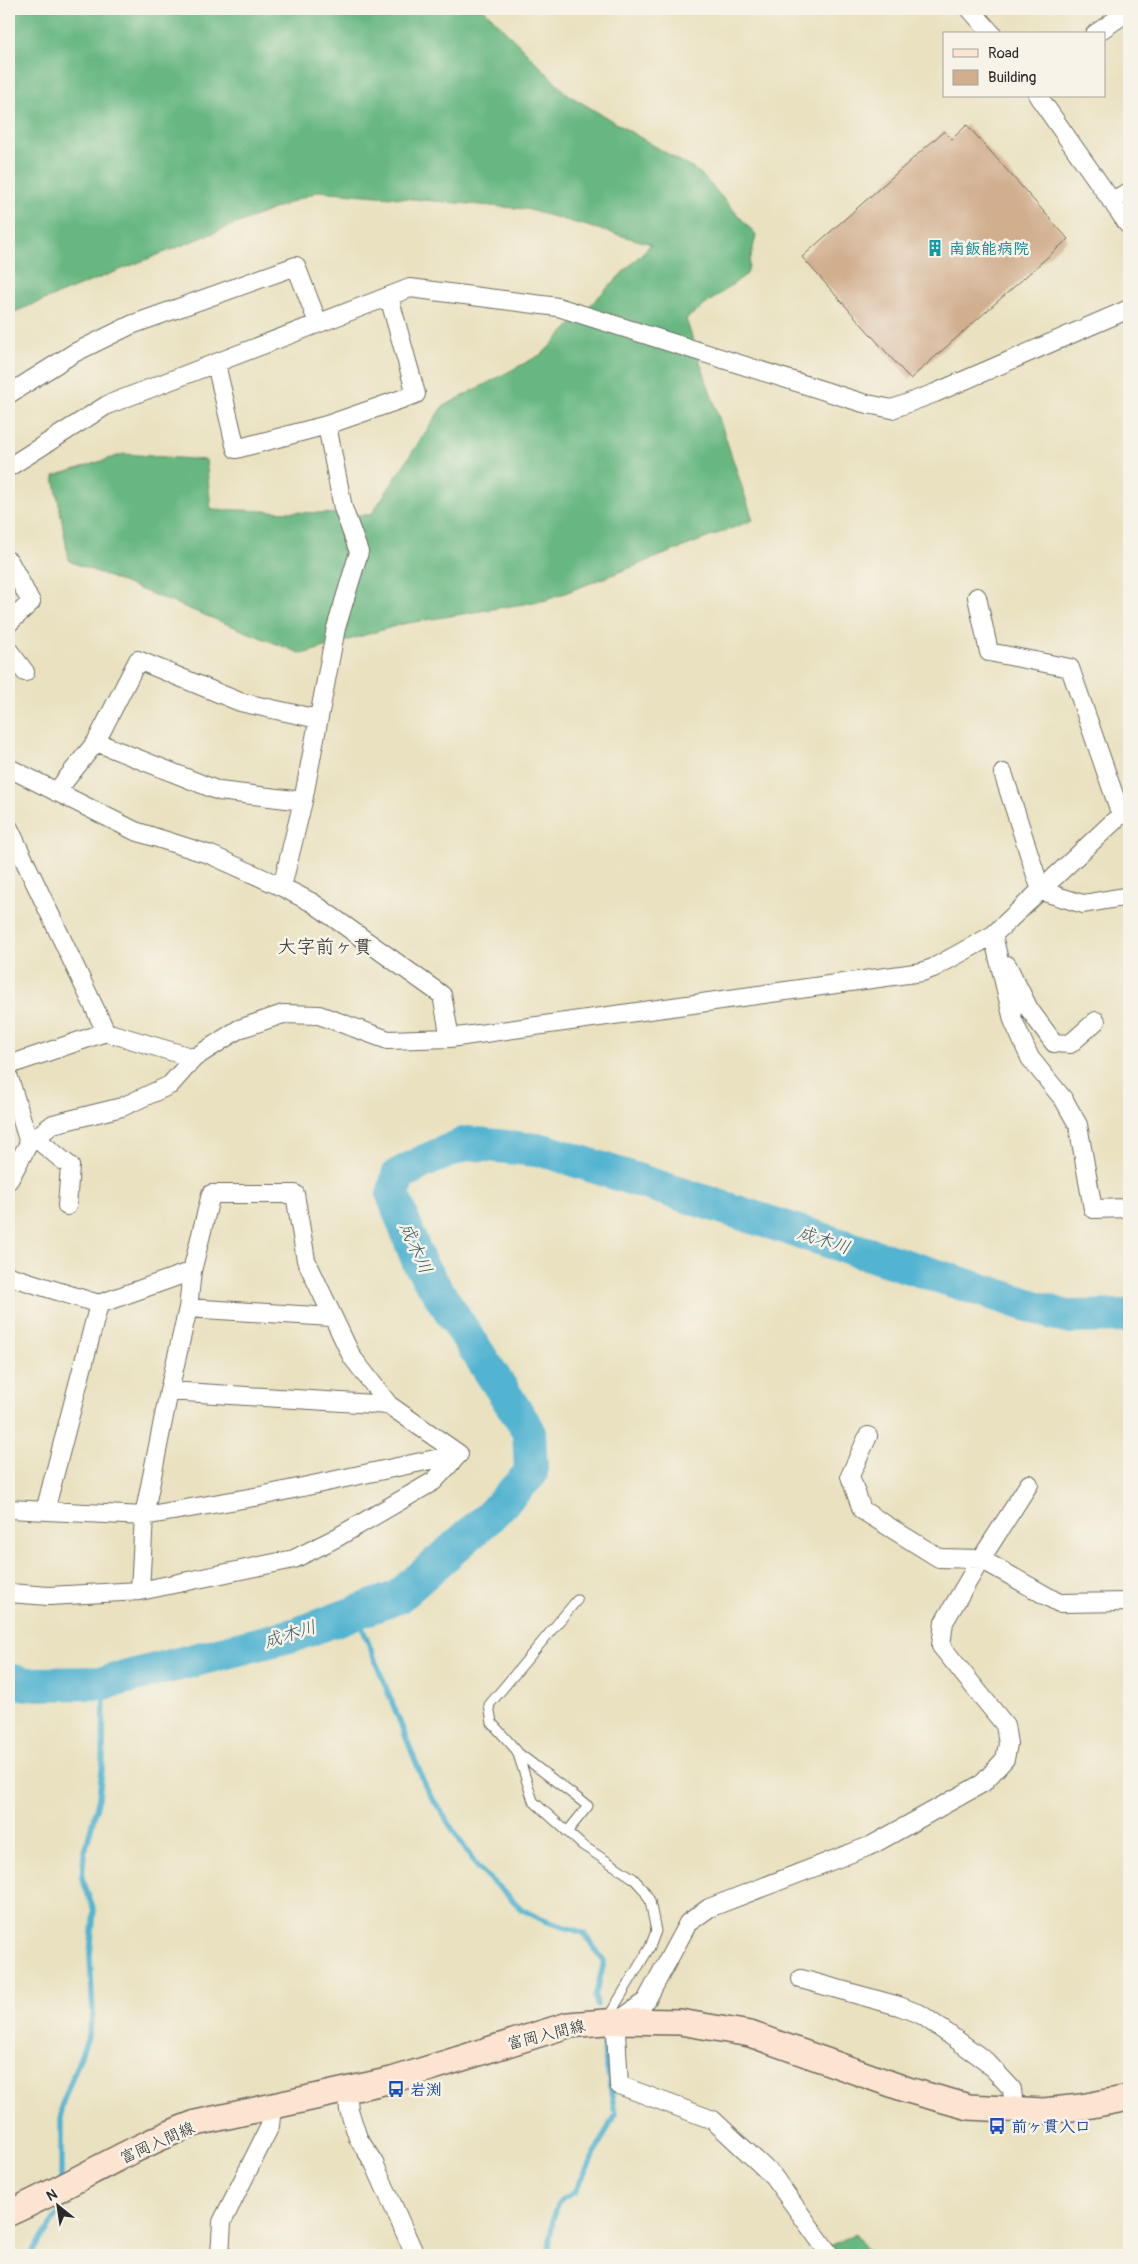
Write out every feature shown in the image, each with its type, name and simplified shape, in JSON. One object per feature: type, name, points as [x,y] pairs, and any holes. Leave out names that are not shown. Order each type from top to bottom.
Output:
[{"type":"main road","name":"富岡入間線","points":[[9,2213],[54,2193],[169,2133],[230,2114],[392,2080],[568,2025],[612,2021],[680,2022],[750,2034],[938,2100],[969,2107],[1044,2111],[1081,2107],[1129,2098]]},
{"type":"street","points":[[970,9],[990,32]]},
{"type":"street","points":[[1099,32],[1129,11]]},
{"type":"street","points":[[1039,98],[1129,226]]},
{"type":"street","points":[[1111,201],[1129,192]]},
{"type":"street","points":[[9,394],[74,352],[131,325],[296,266],[318,323]]},
{"type":"street","points":[[9,466],[107,405],[410,288],[558,307],[863,403],[892,409],[935,393],[1129,309]]},
{"type":"street","points":[[216,364],[236,448],[328,425],[416,394],[389,297]]},
{"type":"street","points":[[282,887],[303,801],[336,628],[359,552],[343,508],[328,425]]},
{"type":"street","points":[[9,561],[31,602],[9,623]]},
{"type":"street","points":[[9,1180],[23,1150],[53,1124],[122,1107],[170,1085],[194,1058],[239,1030],[283,1014],[318,1015],[388,1040],[450,1038],[922,972],[933,968],[992,935],[1125,811],[1070,668],[989,652],[977,597]]},
{"type":"street","points":[[9,651],[25,672]]},
{"type":"street","points":[[56,792],[96,742],[138,660],[240,702],[318,719]]},
{"type":"street","points":[[96,742],[219,791],[303,801]]},
{"type":"street","points":[[9,768],[135,831],[211,855],[313,903],[442,995],[450,1038]]},
{"type":"street","points":[[1003,773],[1041,891]]},
{"type":"street","points":[[9,828],[106,1032]]},
{"type":"street","points":[[1041,891],[1083,904],[1129,896]]},
{"type":"street","points":[[992,935],[1029,1009],[1054,1043],[1070,1044],[1096,1021]]},
{"type":"street","points":[[992,935],[1013,1020],[1030,1058],[1064,1100],[1078,1125],[1092,1209],[1129,1208]]},
{"type":"street","points":[[9,1065],[106,1032],[194,1058]]},
{"type":"street","points":[[9,1078],[23,1150]]},
{"type":"street","points":[[23,1150],[70,1166],[67,1206]]},
{"type":"street","points":[[140,1591],[144,1516],[169,1390],[188,1308],[192,1271],[211,1194],[294,1194],[306,1260],[331,1317],[352,1357],[389,1405],[459,1454]]},
{"type":"street","points":[[9,1276],[99,1304],[192,1271]]},
{"type":"street","points":[[45,1511],[99,1304]]},
{"type":"street","points":[[188,1308],[331,1317]]},
{"type":"street","points":[[169,1390],[389,1405]]},
{"type":"street","points":[[868,1436],[850,1476],[862,1510],[939,1558],[981,1559],[1059,1604],[1129,1602]]},
{"type":"street","points":[[9,1509],[144,1516],[260,1496],[459,1454]]},
{"type":"street","points":[[9,1593],[49,1596],[140,1591],[294,1559],[336,1538],[434,1481],[459,1454]]},
{"type":"street","points":[[830,2255],[773,2176],[713,2120],[619,2085],[616,2032],[612,2021],[646,2001],[688,1923],[709,1908],[872,1845],[983,1782],[1005,1759],[1008,1744],[1005,1725],[941,1646],[944,1622],[981,1559],[1029,1484]]},
{"type":"street","points":[[801,1979],[899,2006],[922,2015],[986,2061],[1012,2089],[1014,2110]]},
{"type":"street","points":[[347,2089],[349,2110],[358,2138],[374,2164],[415,2255]]},
{"type":"street","points":[[220,2255],[222,2222],[270,2126],[272,2106]]},
{"type":"lane","points":[[567,1832],[588,1806],[517,1752],[492,1723],[489,1705],[577,1600]]},
{"type":"lane","points":[[517,1752],[533,1801],[582,1845],[633,1878],[644,1890],[654,1914],[656,1931],[650,1947],[612,2021]]},
{"type":"green space","points":[[9,9],[484,9],[567,94],[700,173],[756,235],[747,274],[686,319],[753,520],[547,600],[402,624],[302,654],[69,561],[54,476],[124,454],[206,460],[211,509],[371,515],[442,407],[542,354],[651,244],[526,209],[319,191],[9,314]]},
{"type":"green space","points":[[856,2234],[870,2255],[810,2255]]},
{"type":"building","name":"南飯能病院","points":[[967,125],[1068,239],[910,379],[802,257],[944,131],[952,139]]},
{"type":"waterway","name":"成木川","points":[[9,1680],[27,1684],[104,1683],[297,1634],[398,1597],[488,1518],[531,1473],[529,1431],[419,1263],[393,1195],[398,1175],[467,1143],[546,1151],[1066,1317],[1129,1316]]},
{"type":"waterway","points":[[356,1612],[427,1790],[478,1868],[523,1910],[545,1921],[584,1933],[604,1962],[595,1997],[597,2005]]},
{"type":"waterway","points":[[61,2180],[61,2107],[87,2040],[93,2014],[90,1955],[94,1910],[82,1878],[84,1855],[99,1798],[103,1761],[104,1683]]},
{"type":"waterway","points":[[548,2255],[553,2218],[560,2201],[575,2192],[615,2114],[602,2038]]},
{"type":"waterway","points":[[33,2255],[32,2252],[63,2207],[62,2194]]},
{"type":"place","name":"南飯能病院","points":[[935,248]]},
{"type":"place","name":"岩渕","points":[[396,2089]]},
{"type":"place","name":"前ヶ貫入口","points":[[997,2126]]},
{"type":"district","name":"大字前ヶ貫","points":[[325,946]]}]
